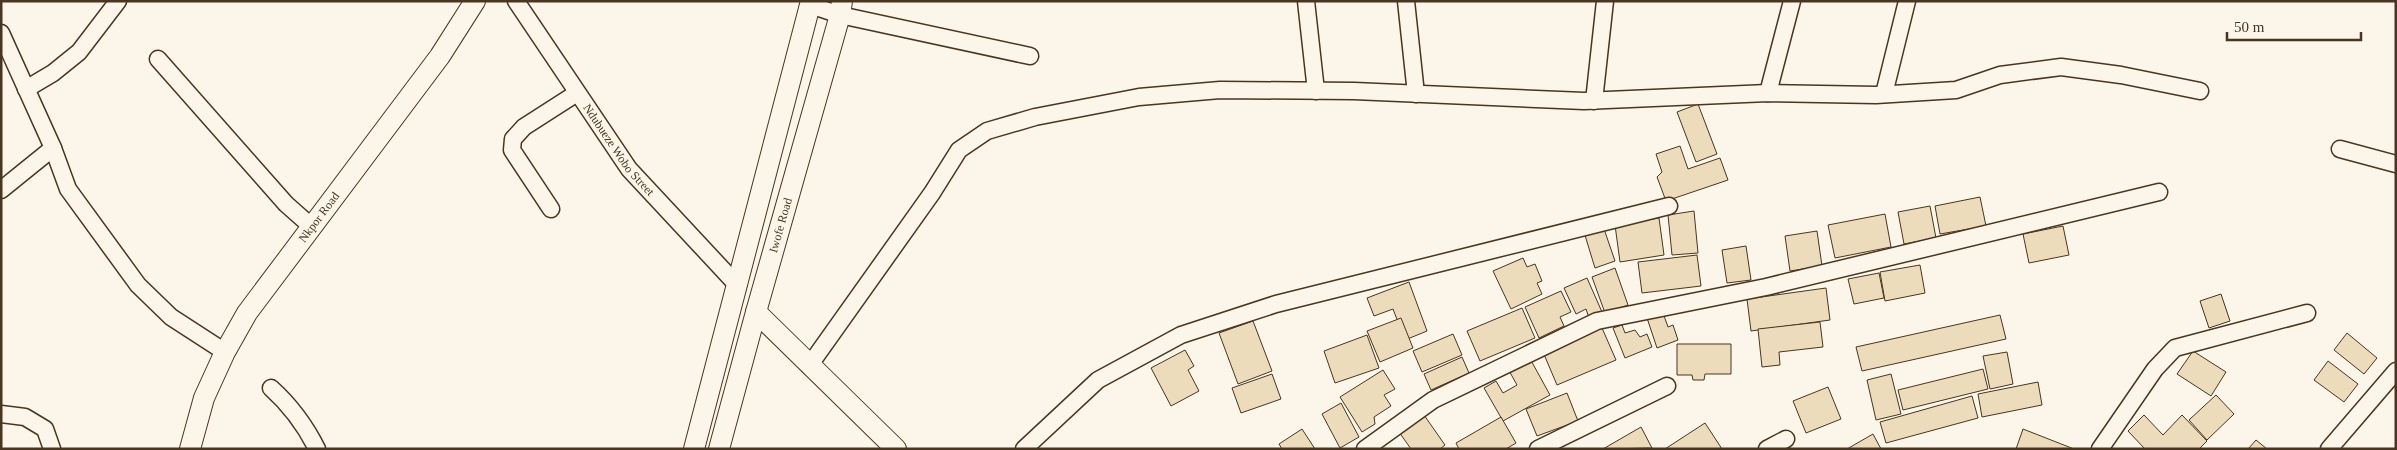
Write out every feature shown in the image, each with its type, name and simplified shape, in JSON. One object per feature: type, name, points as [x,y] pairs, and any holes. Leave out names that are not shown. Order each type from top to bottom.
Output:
[{"type":"street","points":[[26,89],[53,73],[79,52],[118,1]]},
{"type":"street","name":"Nkpor Road","points":[[190,449],[204,398],[225,352],[247,313],[440,56],[475,1]]},
{"type":"street","name":"Ndubueze Wobo Street","points":[[516,1],[629,169],[738,286]]},
{"type":"street","points":[[1306,1],[1316,91]]},
{"type":"street","points":[[1406,1],[1416,94]]},
{"type":"street","points":[[1594,101],[1605,1]]},
{"type":"street","points":[[1768,93],[1792,1]]},
{"type":"street","points":[[1884,94],[1907,1]]},
{"type":"street","points":[[810,3],[841,8],[1030,56]]},
{"type":"street","name":"Iwofe Road","points":[[694,449],[738,286],[810,3]]},
{"type":"street","name":"Iwofe Road","points":[[719,449],[841,8]]},
{"type":"street","points":[[1,33],[53,148],[68,189],[138,285],[171,318],[225,352]]},
{"type":"street","points":[[158,59],[286,204],[312,227]]},
{"type":"street","points":[[809,366],[932,193],[960,150],[987,131],[1035,117],[1139,97],[1220,90],[1316,91],[1594,101],[1768,93],[1884,94],[1956,90],[2000,75],[2061,67],[2200,90]]},
{"type":"street","points":[[551,209],[512,150],[513,138],[524,127],[577,92]]},
{"type":"street","points":[[1,190],[53,148]]},
{"type":"street","points":[[2340,149],[2396,164]]},
{"type":"street","points":[[1365,449],[1433,400],[1597,321],[1658,307],[1766,287],[2159,192]]},
{"type":"street","points":[[1024,449],[1098,380],[1181,335],[1276,304],[1669,206]]},
{"type":"street","points":[[756,312],[809,366],[896,449]]},
{"type":"street","points":[[2100,449],[2154,370],[2175,348],[2307,314]]},
{"type":"street","points":[[2329,449],[2396,371]]},
{"type":"street","points":[[1538,449],[1667,386]]},
{"type":"street","points":[[271,388],[301,420],[317,449]]},
{"type":"street","points":[[1,414],[25,417],[45,429],[52,449]]},
{"type":"street","points":[[1767,449],[1786,439]]},
{"type":"building","points":[[1698,104],[1717,154],[1696,162],[1677,112]]},
{"type":"building","points":[[1680,146],[1688,169],[1720,158],[1728,180],[1666,201],[1657,177],[1662,172],[1656,154]]},
{"type":"building","points":[[1980,197],[1986,226],[1940,234],[1935,206]]},
{"type":"building","points":[[1930,206],[1936,238],[1904,244],[1898,212]]},
{"type":"building","points":[[1694,211],[1698,253],[1672,255],[1668,215]]},
{"type":"building","points":[[1885,214],[1891,247],[1835,258],[1828,225]]},
{"type":"building","points":[[1659,218],[1664,255],[1620,262],[1615,225]]},
{"type":"building","points":[[1603,226],[1615,261],[1595,268],[1584,232]]},
{"type":"building","points":[[2063,226],[2069,255],[2029,263],[2023,234]]},
{"type":"building","points":[[1817,231],[1822,266],[1790,271],[1785,236]]},
{"type":"building","points":[[1746,246],[1751,280],[1727,283],[1722,250]]},
{"type":"building","points":[[1697,255],[1701,286],[1642,293],[1638,262]]},
{"type":"building","points":[[1523,258],[1527,267],[1535,264],[1542,281],[1537,283],[1542,294],[1511,309],[1493,271]]},
{"type":"building","points":[[1920,265],[1925,293],[1885,301],[1880,272]]},
{"type":"building","points":[[1615,268],[1628,305],[1605,313],[1592,277]]},
{"type":"building","points":[[1879,273],[1884,298],[1854,304],[1848,279]]},
{"type":"building","points":[[1587,278],[1602,312],[1589,318],[1586,309],[1576,314],[1564,288]]},
{"type":"building","points":[[1409,282],[1427,331],[1405,340],[1393,309],[1374,316],[1367,298]]},
{"type":"building","points":[[1826,288],[1830,320],[1751,331],[1747,299]]},
{"type":"building","points":[[1561,291],[1571,312],[1560,317],[1564,326],[1539,338],[1525,307]]},
{"type":"building","points":[[2221,294],[2230,321],[2209,328],[2200,301]]},
{"type":"building","points":[[1522,308],[1535,338],[1480,361],[1467,331]]},
{"type":"building","points":[[1663,313],[1668,327],[1673,325],[1678,340],[1657,348],[1647,318]]},
{"type":"building","points":[[2000,315],[2006,339],[1862,371],[1856,347]]},
{"type":"building","points":[[1401,318],[1413,348],[1380,362],[1367,331]]},
{"type":"building","points":[[1253,321],[1272,371],[1238,384],[1219,333]]},
{"type":"building","points":[[1820,322],[1823,347],[1779,352],[1780,365],[1762,367],[1758,329]]},
{"type":"building","points":[[1622,325],[1625,333],[1635,330],[1640,337],[1647,334],[1652,347],[1625,358],[1613,328]]},
{"type":"building","points":[[1602,328],[1616,360],[1557,385],[1543,352]]},
{"type":"building","points":[[2347,333],[2377,358],[2364,374],[2334,350]]},
{"type":"building","points":[[1453,334],[1462,355],[1422,372],[1413,351]]},
{"type":"building","points":[[1367,335],[1379,368],[1335,383],[1324,351]]},
{"type":"building","points":[[1677,344],[1731,344],[1731,374],[1705,374],[1704,380],[1693,380],[1692,375],[1677,375]]},
{"type":"building","points":[[1185,350],[1194,366],[1188,370],[1199,391],[1171,406],[1151,368]]},
{"type":"building","points":[[2193,351],[2226,372],[2211,396],[2177,374]]},
{"type":"building","points":[[2007,352],[2013,384],[1990,389],[1983,356]]},
{"type":"building","points":[[1528,355],[1550,395],[1503,421],[1484,388],[1496,381],[1503,393],[1517,385],[1507,367]]},
{"type":"building","points":[[1462,357],[1469,373],[1431,390],[1424,374]]},
{"type":"building","points":[[2328,361],[2358,384],[2344,402],[2314,380]]},
{"type":"building","points":[[1983,369],[1988,389],[1903,410],[1898,390]]},
{"type":"building","points":[[1383,370],[1395,389],[1384,395],[1391,406],[1374,417],[1375,424],[1362,432],[1340,397]]},
{"type":"building","points":[[1272,374],[1281,399],[1241,413],[1232,388]]},
{"type":"building","points":[[1891,374],[1901,414],[1876,420],[1867,380]]},
{"type":"building","points":[[2038,382],[2042,405],[1982,417],[1978,394]]},
{"type":"building","points":[[1828,387],[1841,419],[1806,433],[1793,401]]},
{"type":"building","points":[[1567,393],[1578,421],[1537,436],[1526,409]]},
{"type":"building","points":[[2216,395],[2234,414],[2207,440],[2189,420]]},
{"type":"building","points":[[1972,396],[1978,418],[1886,443],[1880,422]]},
{"type":"building","points":[[1341,403],[1359,437],[1340,448],[1322,414]]},
{"type":"building","points":[[1424,415],[1445,445],[1440,449],[1411,449],[1399,432]]},
{"type":"building","points":[[2144,415],[2163,435],[2182,415],[2207,441],[2199,449],[2145,449],[2128,431]]},
{"type":"building","points":[[1501,417],[1516,443],[1506,449],[1459,449],[1456,443]]},
{"type":"building","points":[[1705,423],[1722,449],[1665,449]]},
{"type":"building","points":[[1641,427],[1652,448],[1603,449]]},
{"type":"building","points":[[1302,429],[1315,449],[1282,449],[1279,444]]},
{"type":"building","points":[[2023,429],[2074,449],[2016,449]]},
{"type":"building","points":[[1873,434],[1881,449],[1847,449]]},
{"type":"building","points":[[2256,440],[2267,449],[2248,449]]}]
